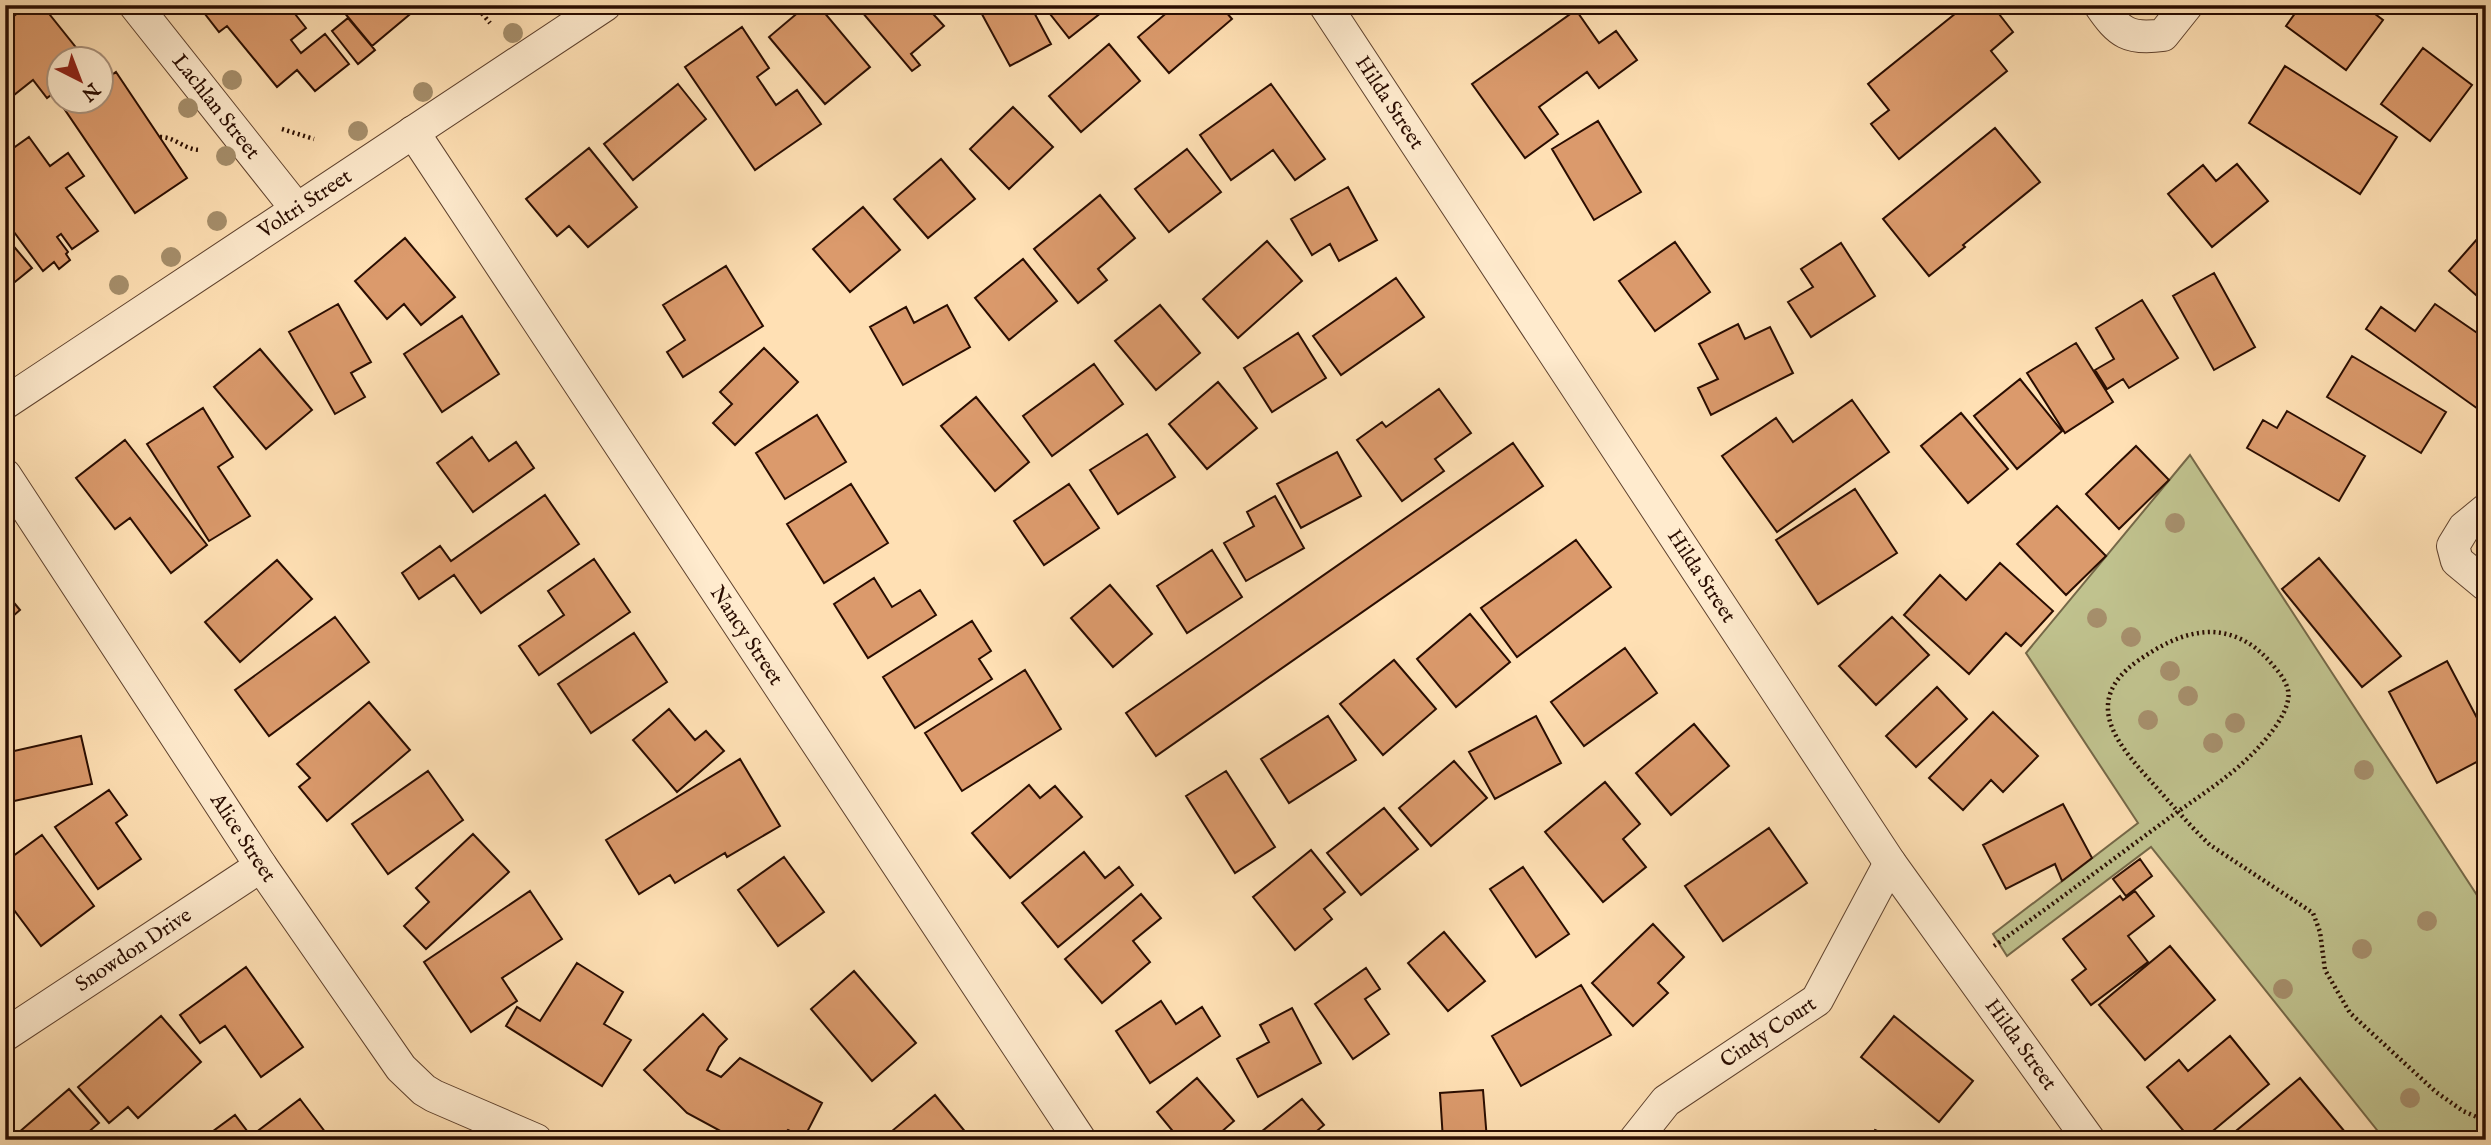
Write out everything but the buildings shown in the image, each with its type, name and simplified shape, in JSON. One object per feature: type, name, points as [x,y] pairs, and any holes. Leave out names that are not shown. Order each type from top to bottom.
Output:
[{"type":"street","name":"Lachlan Street","points":[[135,5],[296,208]]},
{"type":"street","name":"Voltri Street","points":[[5,403],[605,5]]},
{"type":"street","name":"Hilda Street","points":[[1325,5],[1890,863],[2076,1133]]},
{"type":"street","points":[[2100,5],[2114,26],[2127,34],[2144,38],[2163,35],[2188,5]]},
{"type":"street","name":"Nancy Street","points":[[413,132],[1080,1140]]},
{"type":"street","name":"Alice Street","points":[[5,475],[261,866],[408,1076],[434,1096],[536,1140]]},
{"type":"street","points":[[2486,510],[2459,535],[2454,553],[2457,561],[2486,585]]},
{"type":"street","name":"Cindy Court","points":[[1635,1140],[1667,1101],[1817,1000],[1890,863]]},
{"type":"street","name":"Snowdon Drive","points":[[5,1035],[261,866]]},
{"type":"path","points":[[475,5],[489,23]]},
{"type":"path","points":[[282,130],[314,139]]},
{"type":"path","points":[[160,137],[169,137],[187,149],[201,150]]},
{"type":"path","points":[[1994,946],[2178,811],[2251,755],[2273,729],[2288,701],[2287,687],[2268,659],[2248,642],[2225,633],[2199,632],[2172,640],[2130,668],[2115,683],[2111,693],[2109,721],[2116,739],[2178,811],[2210,845],[2254,876],[2308,908],[2319,925],[2325,970],[2350,1013],[2436,1092],[2472,1116],[2486,1121]]},
{"type":"green space","points":[[2190,455],[2486,909],[2486,1095],[2483,1099],[2486,1100],[2486,1140],[2385,1140],[2151,847],[2007,956],[1993,934],[2138,823],[2026,653]]}]
